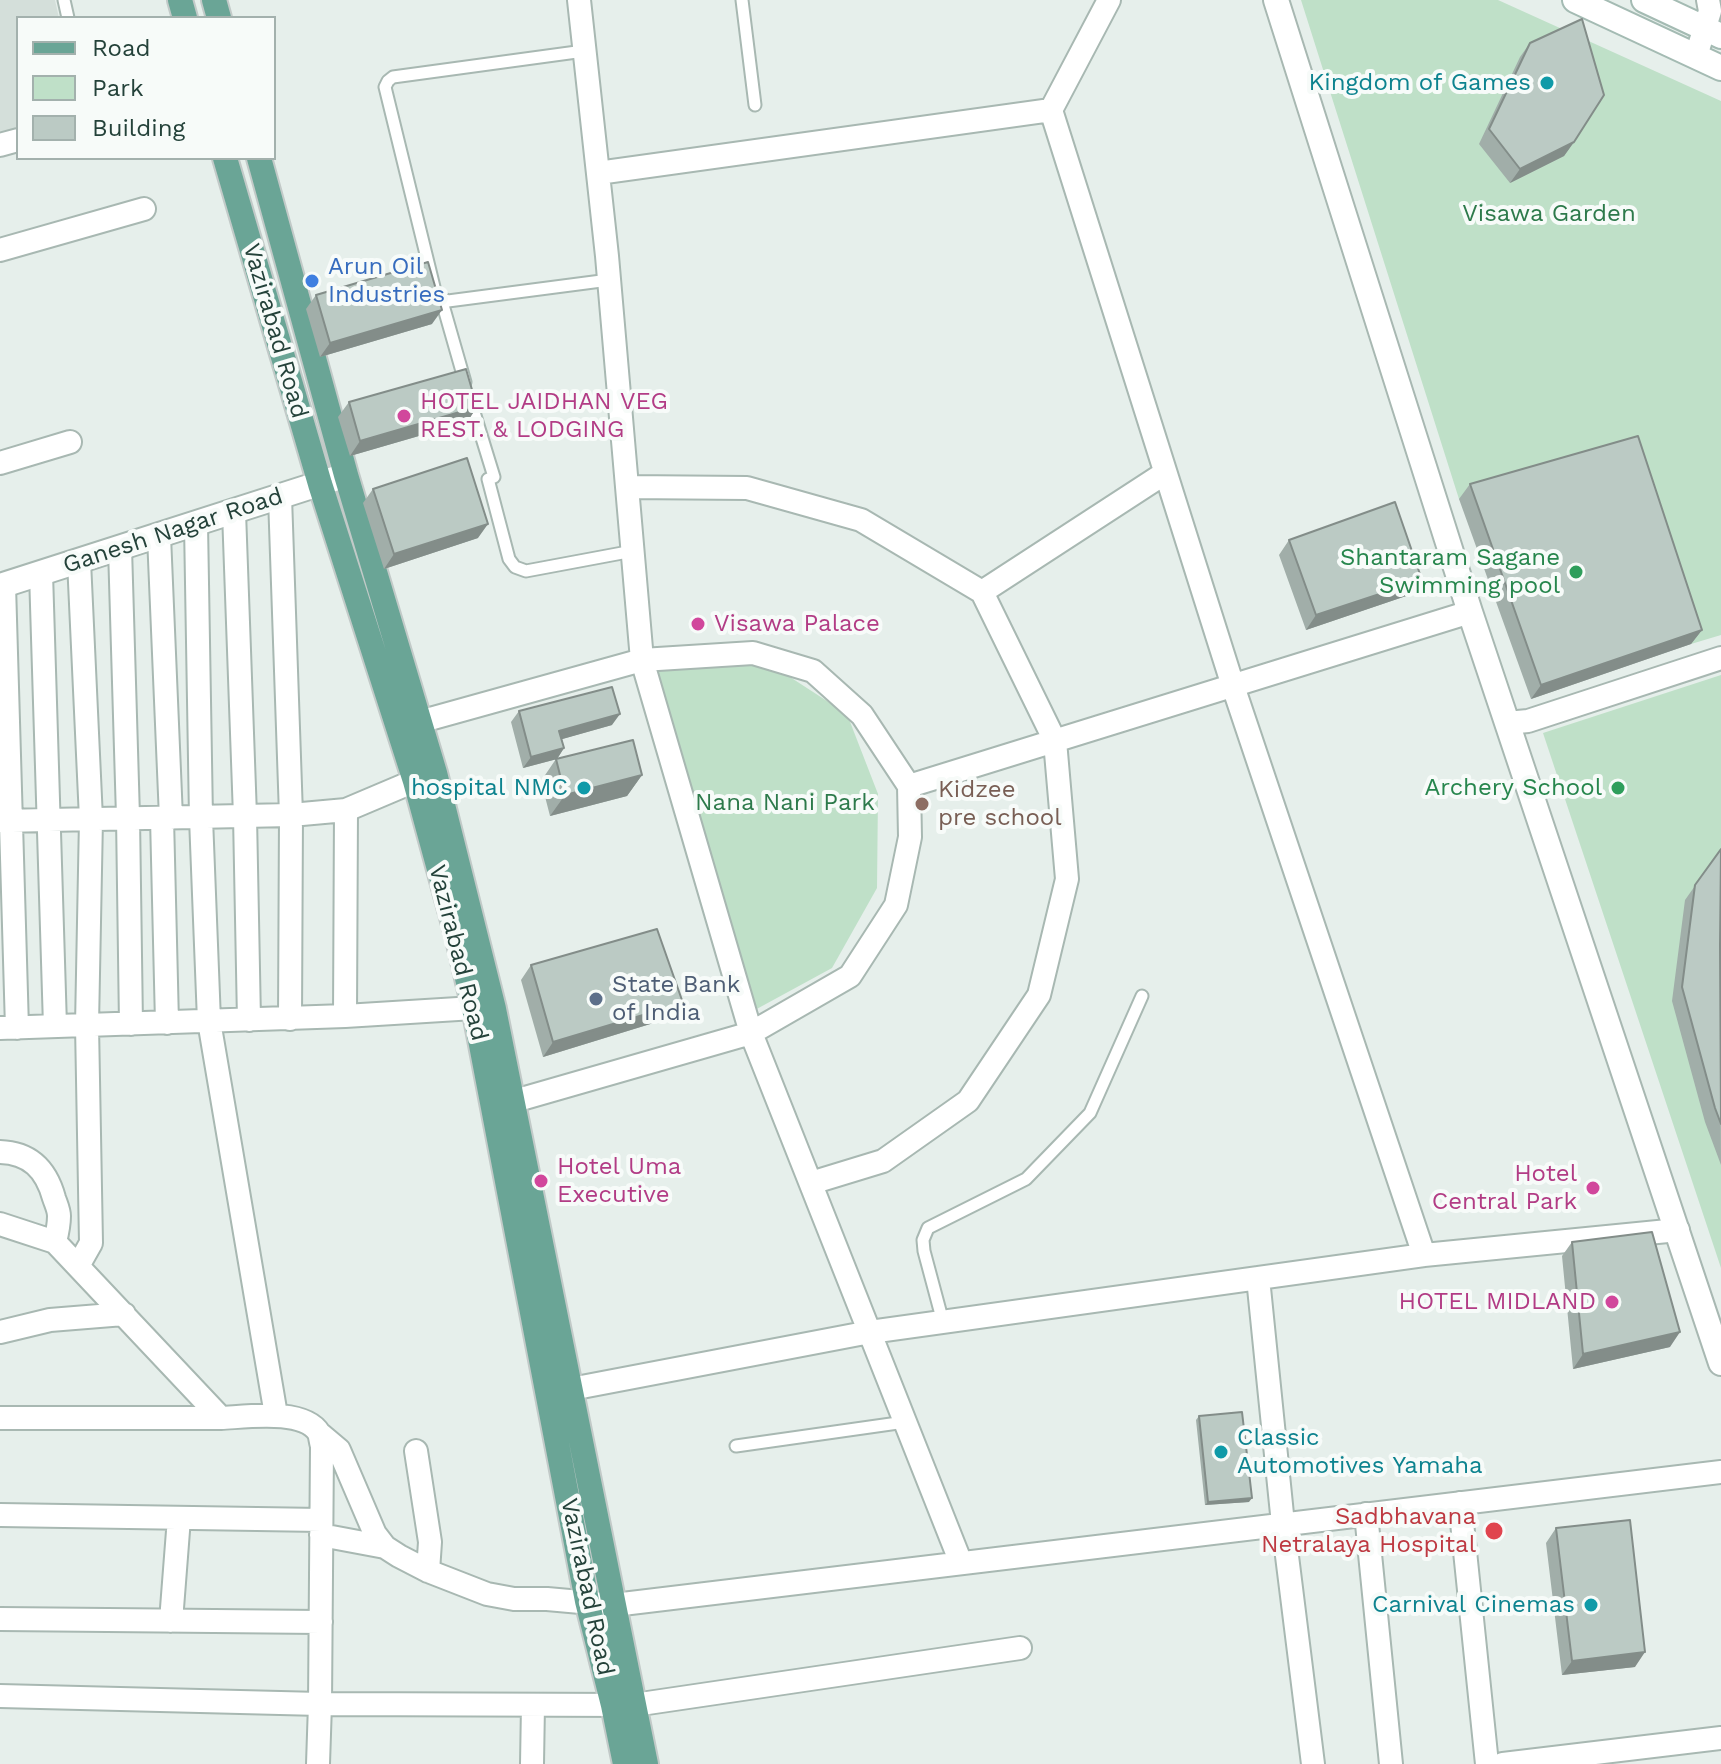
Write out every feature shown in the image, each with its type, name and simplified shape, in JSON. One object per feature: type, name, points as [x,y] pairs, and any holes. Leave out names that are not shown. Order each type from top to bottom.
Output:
[{"type":"main road","name":"Vazirabad Road","points":[[226,160],[320,484],[425,777],[494,1009],[503,1104],[587,1601],[646,1764]]},
{"type":"main road","name":"Vazirabad Road","points":[[260,160],[346,475],[419,722],[425,777],[458,939],[474,1008],[503,1104],[571,1389],[614,1605],[624,1705],[625,1764]]},
{"type":"street","points":[[579,0],[609,280],[642,660],[751,1033],[961,1563]]},
{"type":"street","points":[[1109,0],[1051,110],[1233,686],[1424,1255]]},
{"type":"street","points":[[1276,0],[1470,612],[1721,1363]]},
{"type":"street","points":[[1575,0],[1721,68]]},
{"type":"street","points":[[1644,0],[1713,32]]},
{"type":"street","points":[[1696,56],[1713,32],[1708,0]]},
{"type":"street","points":[[598,173],[1051,110]]},
{"type":"street","points":[[0,250],[144,209]]},
{"type":"street","points":[[0,463],[70,442]]},
{"type":"street","points":[[982,592],[1165,473]]},
{"type":"street","name":"Ganesh Nagar Road","points":[[2,586],[346,475]]},
{"type":"street","points":[[627,487],[747,488],[861,520],[982,592],[1055,741],[1067,879],[1039,995],[968,1101],[883,1161],[811,1183]]},
{"type":"street","points":[[280,497],[291,815],[290,1019]]},
{"type":"street","points":[[234,512],[249,1020]]},
{"type":"street","points":[[196,524],[201,818],[209,1021],[276,1415]]},
{"type":"street","points":[[159,536],[167,1023]]},
{"type":"street","points":[[120,548],[131,1024]]},
{"type":"street","points":[[78,1266],[91,1243],[87,1025],[91,819],[79,561]]},
{"type":"street","points":[[41,573],[55,1026]]},
{"type":"street","points":[[2,586],[8,1028],[290,1019],[474,1008]]},
{"type":"street","points":[[909,786],[1470,612]]},
{"type":"street","points":[[419,722],[642,660],[753,653],[813,671],[862,715],[909,786],[910,837],[896,905],[850,976],[751,1033],[503,1104]]},
{"type":"street","points":[[1507,723],[1528,721],[1721,658]]},
{"type":"street","points":[[5,820],[201,818],[346,810],[425,777]]},
{"type":"street","points":[[345,1016],[346,810]]},
{"type":"street","points":[[0,1152],[14,1152],[42,1170],[59,1214],[55,1242]]},
{"type":"street","points":[[0,1224],[55,1242],[221,1418]]},
{"type":"street","points":[[571,1389],[870,1332],[1424,1255],[1678,1230]]},
{"type":"street","points":[[1258,1278],[1283,1524],[1313,1764]]},
{"type":"street","points":[[0,1332],[50,1320],[124,1314]]},
{"type":"street","points":[[0,1418],[221,1418],[276,1415],[307,1423],[339,1450],[375,1534],[385,1547]]},
{"type":"street","points":[[318,1764],[320,1434]]},
{"type":"street","points":[[416,1451],[430,1542],[428,1571]]},
{"type":"street","points":[[0,1515],[179,1518],[321,1527],[385,1547],[428,1571],[487,1594],[514,1599],[614,1605],[1721,1472]]},
{"type":"street","points":[[1460,1503],[1487,1764]]},
{"type":"street","points":[[1366,1514],[1391,1764]]},
{"type":"street","points":[[171,1621],[179,1518]]},
{"type":"street","points":[[0,1619],[321,1622]]},
{"type":"street","points":[[0,1696],[320,1704],[624,1705],[1020,1648]]},
{"type":"street","points":[[532,1764],[533,1705]]},
{"type":"street","points":[[1503,1764],[1638,1756],[1721,1738]]},
{"type":"lane","points":[[742,0],[755,105]]},
{"type":"lane","points":[[584,51],[393,77],[385,87],[435,291],[441,298],[491,478],[509,559],[515,567],[526,571],[633,551]]},
{"type":"lane","points":[[441,298],[448,301],[609,280]]},
{"type":"lane","points":[[943,1322],[924,1251],[923,1240],[928,1228],[1026,1179],[1090,1113],[1142,996]]},
{"type":"lane","points":[[736,1446],[905,1422]]},
{"type":"shaded area","points":[[0,0],[55,0],[59,16],[16,16],[16,129],[0,133]]},
{"type":"green space","name":"Visawa Garden","points":[[1301,0],[1498,0],[1721,101],[1721,635],[1691,644],[1459,499]]},
{"type":"green space","name":"Nana Nani Park","points":[[707,664],[773,666],[847,714],[878,794],[877,888],[832,968],[753,1011],[652,671]]},
{"type":"green space","points":[[1721,675],[1721,1268],[1543,733]]},
{"type":"building","name":"Kingdom of Games","points":[[1582,19],[1604,95],[1574,142],[1520,169],[1489,129],[1530,43]]},
{"type":"building","points":[[428,262],[442,310],[330,343],[316,295]]},
{"type":"building","points":[[466,369],[477,407],[360,441],[349,402]]},
{"type":"building","name":"Shantaram Sagane Swimming pool","points":[[1638,436],[1702,630],[1541,685],[1470,484]]},
{"type":"building","points":[[467,458],[488,524],[394,554],[373,489]]},
{"type":"building","points":[[1395,502],[1422,580],[1316,615],[1289,540]]},
{"type":"building","points":[[612,687],[620,714],[559,731],[564,748],[531,757],[519,711]]},
{"type":"building","points":[[633,740],[642,775],[565,795],[556,759]]},
{"type":"building","points":[[1721,849],[1721,1124],[1682,987],[1695,885]]},
{"type":"building","name":"State Bank of India","points":[[657,929],[683,1003],[553,1042],[531,965]]},
{"type":"building","name":"HOTEL MIDLAND","points":[[1652,1232],[1680,1332],[1583,1354],[1572,1242]]},
{"type":"building","name":"Classic Automotives Yamaha","points":[[1242,1412],[1252,1498],[1208,1502],[1199,1416]]},
{"type":"building","name":"Carnival Cinemas","points":[[1630,1520],[1645,1652],[1572,1661],[1556,1528]]},
{"type":"place","name":"Kingdom of Games","points":[[1547,83]]},
{"type":"place","name":"Arun Oil Industries","points":[[312,281]]},
{"type":"place","name":"HOTEL JAIDHAN VEG REST. & LODGING","points":[[404,416]]},
{"type":"place","name":"Shantaram Sagane Swimming pool","points":[[1576,572]]},
{"type":"place","name":"Visawa Palace","points":[[698,624]]},
{"type":"place","name":"hospital NMC","points":[[584,788]]},
{"type":"place","name":"Archery School","points":[[1618,788]]},
{"type":"place","name":"Kidzee pre school","points":[[922,804]]},
{"type":"place","name":"State Bank of India","points":[[596,999]]},
{"type":"place","name":"Hotel Uma Executive","points":[[541,1181]]},
{"type":"place","name":"Hotel Central Park","points":[[1593,1188]]},
{"type":"place","name":"HOTEL MIDLAND","points":[[1612,1302]]},
{"type":"place","name":"Classic Automotives Yamaha","points":[[1221,1452]]},
{"type":"place","name":"Sadbhavana Netralaya Hospital","points":[[1494,1531]]},
{"type":"place","name":"Carnival Cinemas","points":[[1591,1605]]}]
